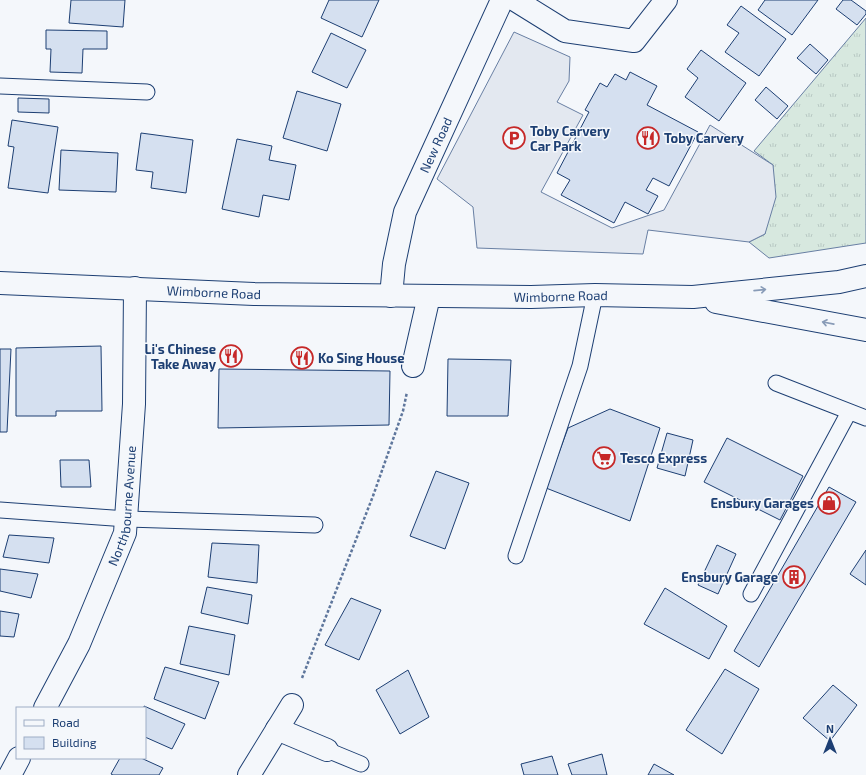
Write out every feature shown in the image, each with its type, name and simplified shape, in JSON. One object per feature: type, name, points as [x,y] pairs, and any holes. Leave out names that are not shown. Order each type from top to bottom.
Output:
[{"type":"street","name":"New Road","points":[[391,296],[394,264],[405,212],[502,0]]},
{"type":"street","points":[[515,0],[565,31],[634,40],[666,0]]},
{"type":"street","name":"Wimborne Road","points":[[0,282],[254,294],[531,297],[595,295],[693,297],[839,282],[866,276]]},
{"type":"street","name":"Northbourne Avenue","points":[[46,707],[80,644],[125,533],[134,404],[135,288]]},
{"type":"street","points":[[414,366],[429,296]]},
{"type":"street","name":"Wimborne Road","points":[[693,297],[866,330]]},
{"type":"street","points":[[249,775],[292,705]]},
{"type":"street","points":[[277,729],[327,750]]},
{"type":"street","points":[[10,775],[18,759]]},
{"type":"lane","points":[[0,86],[147,92]]},
{"type":"lane","points":[[516,556],[580,366],[595,295]]},
{"type":"lane","points":[[776,383],[866,418]]},
{"type":"lane","points":[[750,594],[849,412]]},
{"type":"lane","points":[[0,510],[127,519],[316,525]]},
{"type":"lane","points":[[327,750],[361,764]]},
{"type":"path","points":[[292,705],[373,496],[403,411],[414,366]]},
{"type":"green space","points":[[866,18],[866,243],[769,258],[749,242],[765,234],[773,165],[754,151]]},
{"type":"shaded area","name":"Toby Carvery Car Park","points":[[514,32],[570,57],[569,81],[557,102],[583,115],[541,192],[612,228],[664,210],[710,125],[773,165],[776,197],[765,234],[749,242],[648,230],[643,254],[477,248],[473,207],[437,179]]},
{"type":"building","points":[[71,0],[125,0],[123,27],[69,23]]},
{"type":"building","points":[[329,0],[379,0],[362,37],[321,18]]},
{"type":"building","points":[[765,0],[818,0],[792,35],[758,10]]},
{"type":"building","points":[[843,0],[851,0],[866,11],[866,14],[857,25],[836,9]]},
{"type":"building","points":[[741,6],[786,39],[759,76],[725,52],[739,33],[727,25]]},
{"type":"building","points":[[46,30],[107,31],[107,49],[83,49],[82,73],[50,72],[51,49],[46,49]]},
{"type":"building","points":[[331,33],[366,50],[347,88],[312,72]]},
{"type":"building","points":[[810,44],[828,60],[816,74],[797,58]]},
{"type":"building","points":[[701,50],[746,83],[719,121],[685,97],[698,78],[687,69]]},
{"type":"building","points":[[630,72],[657,86],[647,105],[698,132],[669,186],[653,178],[646,190],[658,196],[648,214],[625,202],[614,223],[561,195],[570,180],[557,173],[589,112],[585,110],[600,83],[607,87],[615,74],[626,80]]},
{"type":"building","points":[[766,87],[788,106],[777,119],[755,100]]},
{"type":"building","points":[[297,91],[341,104],[327,151],[283,138]]},
{"type":"building","points":[[18,98],[49,99],[49,113],[18,112]]},
{"type":"building","points":[[12,120],[58,127],[48,193],[8,188],[14,147],[8,146]]},
{"type":"building","points":[[141,133],[193,140],[186,193],[151,188],[153,172],[136,170]]},
{"type":"building","points":[[237,139],[272,146],[269,160],[296,165],[289,200],[263,195],[259,217],[222,209]]},
{"type":"building","points":[[61,150],[118,153],[116,192],[59,190]]},
{"type":"building","points":[[101,346],[102,411],[56,411],[56,416],[16,416],[16,348]]},
{"type":"building","points":[[0,349],[11,349],[7,432],[0,432]]},
{"type":"building","points":[[448,359],[511,360],[508,416],[447,416]]},
{"type":"building","points":[[219,369],[390,371],[389,425],[218,428]]},
{"type":"building","name":"Tesco Express","points":[[610,409],[660,428],[630,521],[546,488],[568,428]]},
{"type":"building","points":[[667,433],[693,440],[685,476],[657,468]]},
{"type":"building","points":[[727,438],[803,476],[780,520],[704,482]]},
{"type":"building","points":[[60,460],[89,460],[91,487],[61,487]]},
{"type":"building","points":[[436,471],[469,483],[445,549],[410,536]]},
{"type":"building","name":"Ensbury Garage","points":[[829,487],[856,502],[759,667],[734,651]]},
{"type":"building","points":[[9,535],[54,538],[49,563],[3,557]]},
{"type":"building","points":[[212,543],[259,545],[257,583],[208,577]]},
{"type":"building","points":[[717,545],[736,554],[718,594],[698,585]]},
{"type":"building","points":[[866,550],[866,585],[850,574]]},
{"type":"building","points":[[0,569],[38,574],[31,598],[0,591]]},
{"type":"building","points":[[207,587],[252,595],[248,624],[201,613]]},
{"type":"building","points":[[665,588],[727,626],[709,659],[644,624]]},
{"type":"building","points":[[351,598],[381,610],[359,660],[325,645]]},
{"type":"building","points":[[0,611],[19,614],[14,637],[0,636]]},
{"type":"building","points":[[189,626],[235,635],[229,675],[180,664]]},
{"type":"building","points":[[165,667],[219,682],[205,719],[154,699]]},
{"type":"building","points":[[725,669],[759,689],[722,754],[686,730]]},
{"type":"building","points":[[408,670],[429,717],[400,734],[376,690]]},
{"type":"building","points":[[833,685],[857,705],[830,741],[803,718]]},
{"type":"building","points":[[144,706],[185,724],[172,749],[146,737],[146,707]]},
{"type":"building","points":[[602,754],[607,775],[572,775],[568,764]]},
{"type":"building","points":[[552,756],[558,775],[524,775],[521,764]]},
{"type":"building","points":[[119,759],[143,759],[163,768],[159,775],[111,774]]},
{"type":"building","points":[[654,764],[674,775],[648,775]]},
{"type":"place","name":"Toby Carvery Car Park","points":[[514,138]]},
{"type":"place","name":"Toby Carvery","points":[[648,138]]},
{"type":"place","name":"Li's Chinese Take Away","points":[[231,356]]},
{"type":"place","name":"Ko Sing House","points":[[302,358]]},
{"type":"place","name":"Tesco Express","points":[[604,458]]},
{"type":"place","name":"Ensbury Garages","points":[[829,503]]},
{"type":"place","name":"Ensbury Garage","points":[[794,577]]}]
